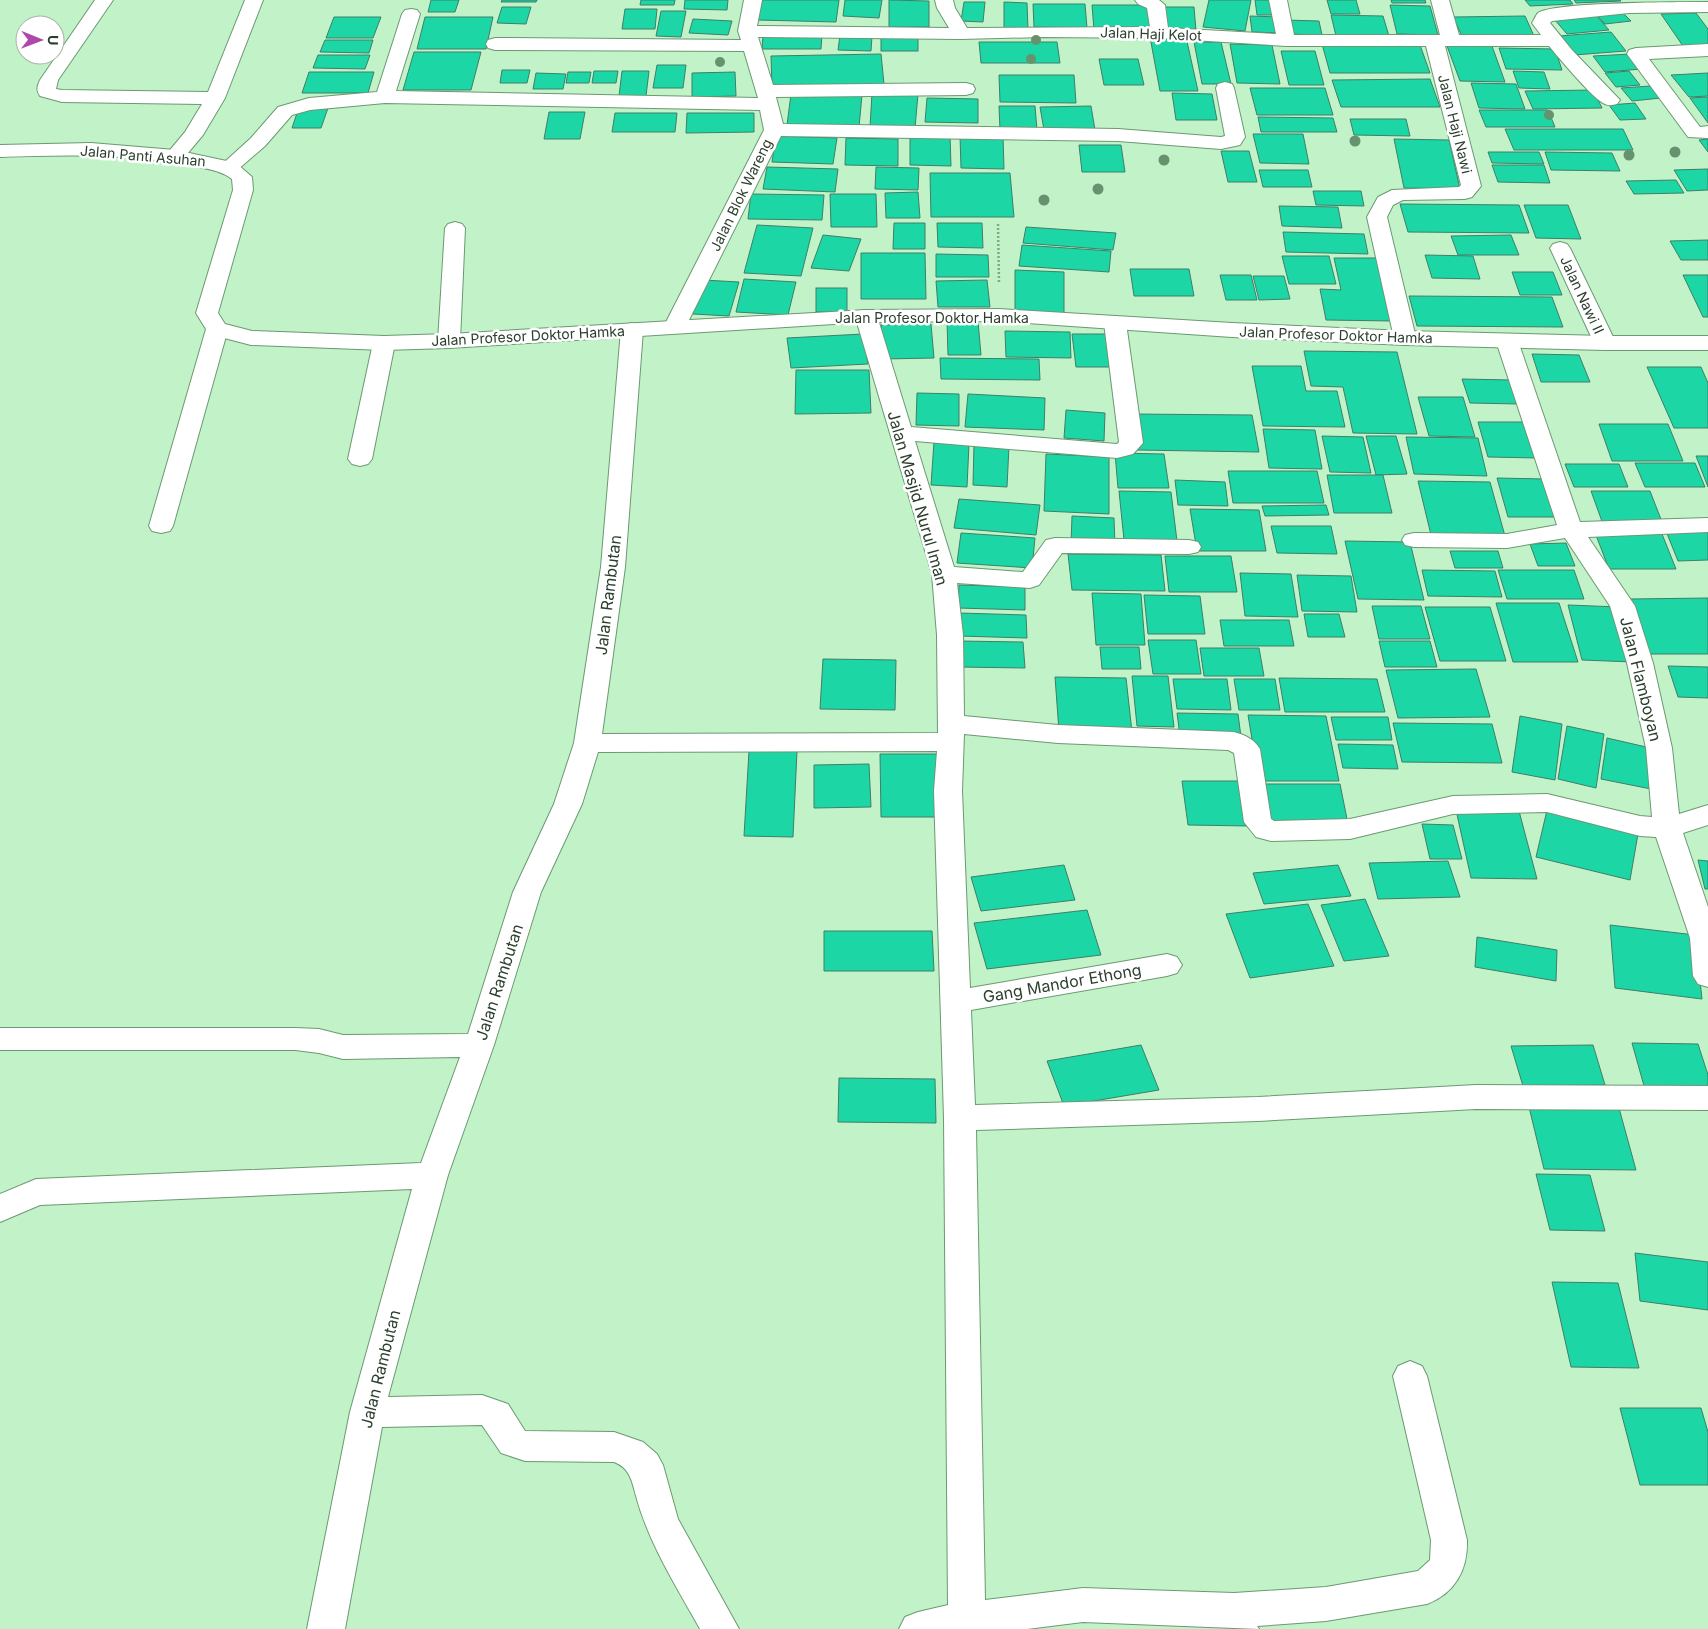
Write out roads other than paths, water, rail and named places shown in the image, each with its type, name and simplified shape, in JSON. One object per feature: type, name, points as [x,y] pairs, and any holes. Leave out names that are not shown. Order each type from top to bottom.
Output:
[{"type":"street","points":[[104,0],[46,86],[47,92],[62,96],[215,98]]},
{"type":"street","points":[[175,156],[193,134],[215,98],[254,0]]},
{"type":"street","name":"Jalan Blok Wareng","points":[[675,326],[774,130],[767,98],[749,38],[753,0]]},
{"type":"street","points":[[944,0],[946,8],[961,34]]},
{"type":"street","points":[[1144,0],[1156,5],[1160,33]]},
{"type":"street","points":[[1278,0],[1286,40]]},
{"type":"street","points":[[1440,0],[1443,41]]},
{"type":"street","points":[[1610,100],[1574,66],[1554,42],[1541,23],[1545,18],[1552,14],[1629,8],[1708,7]]},
{"type":"street","points":[[385,97],[411,14]]},
{"type":"street","name":"Jalan Haji Kelot","points":[[495,44],[732,46],[749,38],[1042,32],[1160,33],[1286,40],[1554,42]]},
{"type":"street","name":"Jalan Haji Nawi","points":[[1405,338],[1377,217],[1385,201],[1399,194],[1465,193],[1471,186],[1443,41]]},
{"type":"street","points":[[1708,50],[1636,54],[1695,133],[1708,132]]},
{"type":"street","points":[[774,130],[1118,135],[1221,143],[1233,140],[1235,137],[1225,88]]},
{"type":"street","points":[[229,167],[258,142],[285,112],[310,104],[385,97],[767,98],[966,89]]},
{"type":"street","name":"Jalan Panti Asuhan","points":[[0,151],[91,149],[175,156],[229,167],[242,177],[243,190],[207,313],[218,329]]},
{"type":"street","points":[[449,341],[455,228]]},
{"type":"street","name":"Jalan Nawi II","points":[[1560,248],[1605,343]]},
{"type":"street","name":"Jalan Profesor Doktor Hamka","points":[[218,329],[251,338],[384,343],[449,341],[866,316],[999,315],[1405,338],[1605,343],[1708,343]]},
{"type":"street","name":"Jalan Masjid Nurul Iman","points":[[866,316],[944,574],[950,635],[948,791],[958,1001],[963,1414],[968,1619]]},
{"type":"street","points":[[900,433],[1117,451],[1125,449],[1131,443],[1115,323]]},
{"type":"street","points":[[161,526],[218,329]]},
{"type":"street","name":"Jalan Rambutan","points":[[326,1629],[367,1412],[432,1175],[479,1045],[527,892],[568,804],[587,743],[614,567],[632,330]]},
{"type":"street","name":"Jalan Flamboyan","points":[[1507,341],[1571,530],[1622,606],[1640,663],[1659,748],[1667,828],[1704,938],[1708,976]]},
{"type":"street","points":[[360,459],[384,343]]},
{"type":"street","points":[[1414,540],[1507,541],[1571,530],[1708,525]]},
{"type":"street","points":[[944,574],[1030,580],[1055,545],[1189,547]]},
{"type":"street","points":[[587,743],[950,733],[1058,734],[1234,740],[1247,749],[1258,822],[1266,830],[1271,831],[1350,829],[1454,805],[1547,803],[1640,826],[1667,828],[1708,815]]},
{"type":"street","name":"Gang Mandor Ethong","points":[[958,1001],[1167,965]]},
{"type":"street","points":[[0,1039],[265,1038],[319,1041],[343,1046],[479,1045]]},
{"type":"street","points":[[960,1118],[1258,1108],[1476,1097],[1708,1098]]},
{"type":"street","points":[[0,1209],[36,1192],[432,1175]]},
{"type":"street","points":[[918,1629],[968,1619],[1083,1605],[1237,1619],[1428,1587],[1439,1577],[1450,1560],[1449,1540],[1410,1376]]},
{"type":"street","points":[[367,1412],[482,1410],[496,1415],[513,1442],[525,1446],[614,1447],[631,1453],[645,1464],[661,1523],[720,1629]]}]
